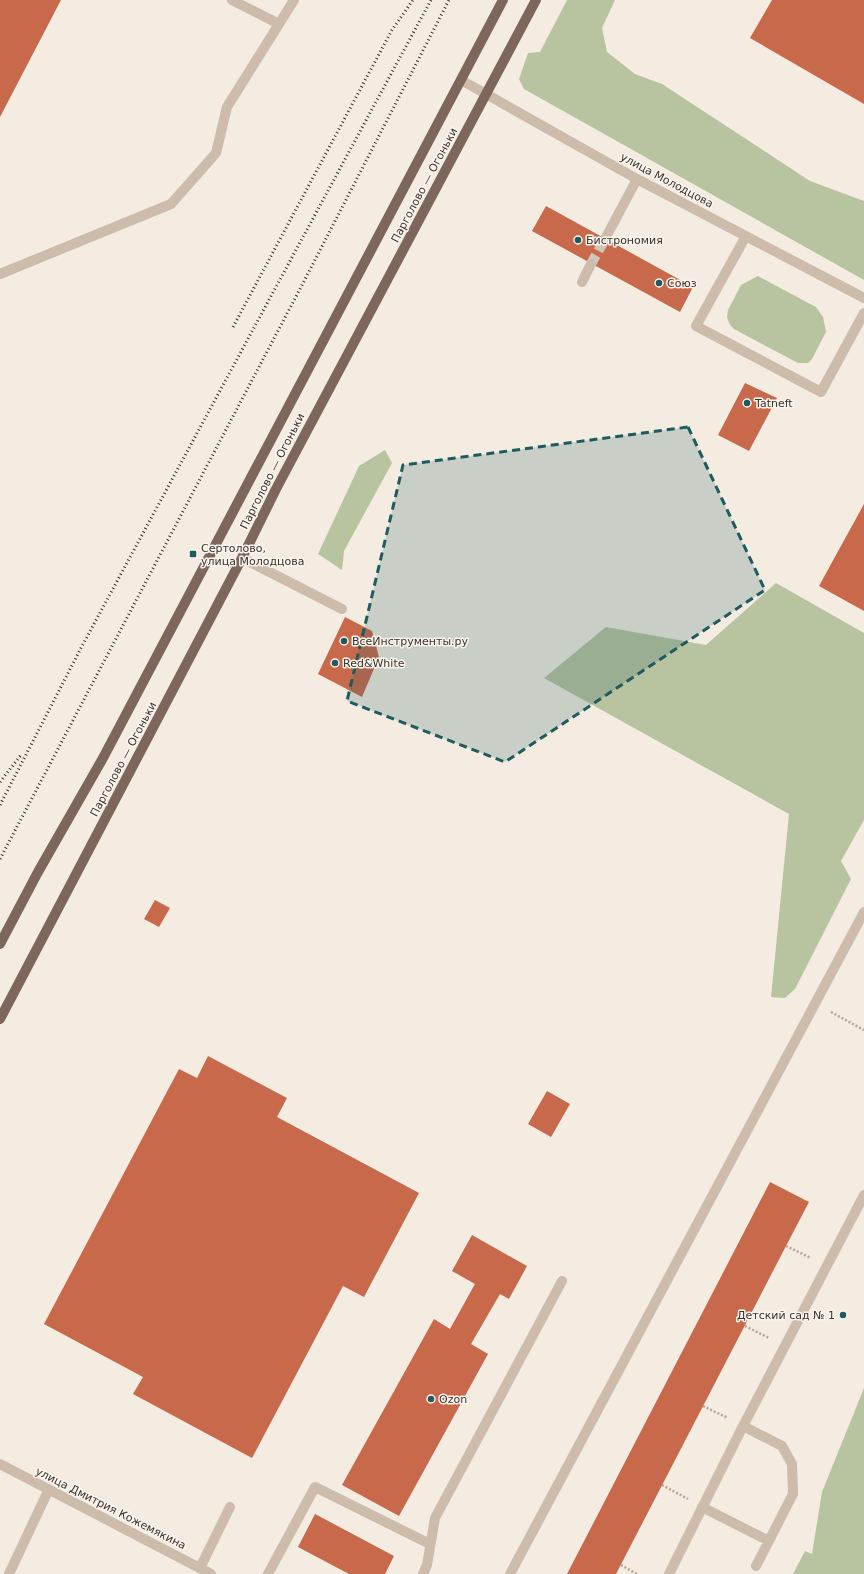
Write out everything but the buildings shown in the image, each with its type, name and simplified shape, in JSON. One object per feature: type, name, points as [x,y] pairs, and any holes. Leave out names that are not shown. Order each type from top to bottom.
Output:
[{"type":"main road","name":"Парголово — Огоньки","points":[[0,944],[38,872],[107,750],[503,0]]},
{"type":"main road","name":"Парголово — Огоньки","points":[[0,1019],[242,558],[276,489],[536,0]]},
{"type":"street","points":[[232,0],[279,24]]},
{"type":"street","points":[[0,274],[170,204],[216,153],[227,107],[294,0]]},
{"type":"street","name":"улица Молодцова","points":[[461,80],[637,179],[864,298]]},
{"type":"street","points":[[605,239],[637,179]]},
{"type":"street","points":[[746,236],[696,326],[821,392],[864,313]]},
{"type":"street","points":[[582,282],[592,264]]},
{"type":"street","points":[[242,558],[342,609]]},
{"type":"street","points":[[510,1574],[864,912]]},
{"type":"street","points":[[669,1574],[743,1426],[864,1195]]},
{"type":"street","points":[[423,1574],[427,1565],[435,1518],[562,1281]]},
{"type":"street","points":[[743,1426],[782,1446],[792,1464],[793,1494],[756,1566]]},
{"type":"street","name":"улица Дмитрия Кожемякина","points":[[0,1464],[210,1574]]},
{"type":"street","points":[[268,1574],[316,1487],[430,1544]]},
{"type":"street","points":[[9,1574],[49,1489]]},
{"type":"street","points":[[200,1568],[230,1507]]},
{"type":"street","points":[[702,1507],[769,1541]]},
{"type":"path","points":[[815,1004],[864,1030]]},
{"type":"path","points":[[786,1246],[827,1266]]},
{"type":"path","points":[[745,1326],[785,1346]]},
{"type":"path","points":[[703,1406],[743,1426]]},
{"type":"path","points":[[662,1486],[702,1507]]},
{"type":"path","points":[[621,1565],[637,1574]]},
{"type":"highlighted area","points":[[688,427],[765,590],[505,762],[347,701],[403,465]]},
{"type":"green space","points":[[567,0],[615,0],[602,28],[607,52],[635,74],[662,84],[810,181],[864,201],[864,280],[524,89],[519,79],[528,53],[540,52]]},
{"type":"green space","points":[[758,276],[816,307],[823,317],[826,332],[812,359],[808,363],[798,363],[734,329],[730,325],[727,317],[728,310],[741,285]]},
{"type":"green space","points":[[385,450],[392,463],[344,551],[342,570],[318,554],[359,466]]},
{"type":"green space","points":[[776,583],[864,633],[864,820],[841,861],[851,879],[795,989],[785,998],[771,997],[789,814],[544,678],[606,627],[706,645]]},
{"type":"green space","points":[[864,1388],[864,1574],[793,1574],[805,1551],[812,1554],[822,1492]]},
{"type":"tunnel","points":[[591,264],[605,239]]},
{"type":"railway","points":[[233,327],[392,30],[413,0]]},
{"type":"railway","points":[[0,805],[81,648],[431,0]]},
{"type":"railway","points":[[0,859],[300,289],[449,0]]},
{"type":"railway","points":[[0,782],[21,755]]},
{"type":"place","name":"Бистрономия","points":[[578,240]]},
{"type":"place","name":"Союз","points":[[659,283]]},
{"type":"place","name":"Tatneft","points":[[747,403]]},
{"type":"place","name":"Сертолово, улица Молодцова","points":[[193,554]]},
{"type":"place","name":"ВсеИнструменты.ру","points":[[344,641]]},
{"type":"place","name":"Red&White","points":[[335,663]]},
{"type":"place","name":"Детский сад № 1","points":[[843,1315]]},
{"type":"place","name":"Ozon","points":[[431,1399]]}]
